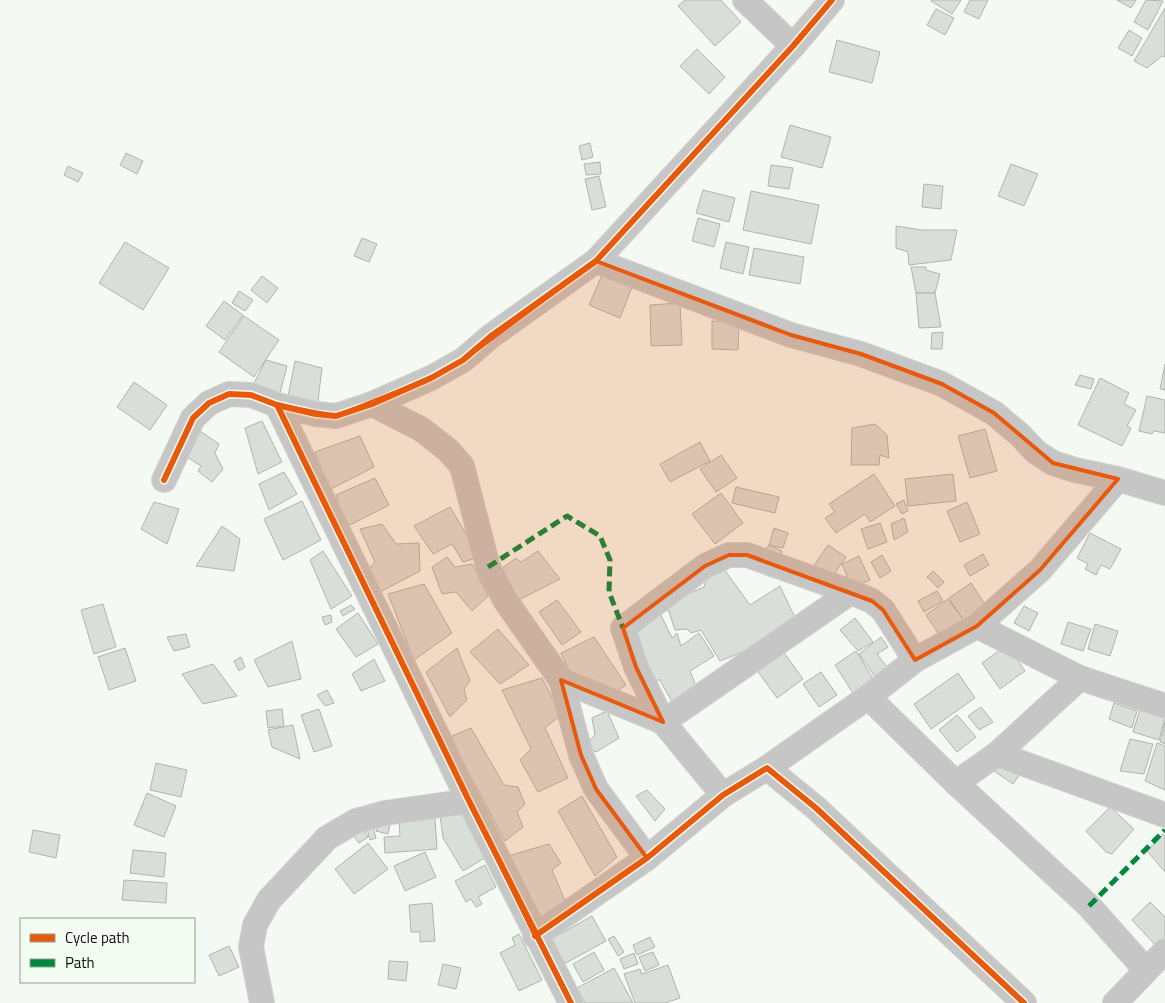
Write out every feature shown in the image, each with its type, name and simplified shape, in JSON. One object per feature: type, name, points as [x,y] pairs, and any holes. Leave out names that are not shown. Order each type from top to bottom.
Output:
[{"type":"street","points":[[745,0],[794,46]]},
{"type":"street","points":[[164,480],[193,418],[209,403],[229,394],[251,395],[278,405],[316,414],[336,416],[372,404],[430,378],[463,360],[490,336],[596,260],[794,46],[832,0]]},
{"type":"street","points":[[596,260],[791,335],[861,354],[942,384],[994,413],[1036,452],[1053,463],[1165,493]]},
{"type":"street","points":[[372,404],[421,429],[448,450],[462,466],[488,567],[505,600],[561,680],[581,755],[596,789],[647,858]]},
{"type":"street","points":[[278,405],[535,936],[571,1003]]},
{"type":"street","points":[[535,936],[647,858],[723,795],[767,768],[868,697],[915,660],[978,626],[1040,570],[1118,479]]},
{"type":"street","points":[[723,795],[663,722],[636,667],[624,628],[705,566],[729,556],[747,555],[872,601],[883,610],[915,660]]},
{"type":"street","points":[[663,722],[851,592]]},
{"type":"street","points":[[978,626],[1080,678],[1165,706]]},
{"type":"street","points":[[956,783],[997,754],[1080,678]]},
{"type":"street","points":[[561,680],[663,722]]},
{"type":"street","points":[[868,697],[956,783],[1089,906],[1146,970]]},
{"type":"street","points":[[997,754],[1165,815]]},
{"type":"street","points":[[767,768],[816,808],[1024,1003]]},
{"type":"street","points":[[262,1003],[250,947],[255,925],[269,900],[327,838],[356,821],[377,815],[469,801]]},
{"type":"street","points":[[1115,1003],[1165,951]]},
{"type":"highlighted area","points":[[596,261],[791,335],[861,354],[942,384],[994,413],[1053,463],[1118,479],[1040,570],[977,626],[915,660],[883,610],[872,601],[747,555],[729,555],[705,566],[623,628],[636,667],[663,722],[561,680],[581,755],[596,789],[647,858],[535,936],[277,405],[336,416],[431,378],[463,360]]},
{"type":"building","points":[[685,0],[721,0],[741,22],[715,46],[678,6]]},
{"type":"building","points":[[932,0],[961,0],[952,14]]},
{"type":"building","points":[[970,0],[988,0],[979,19],[964,12]]},
{"type":"building","points":[[1117,0],[1136,0],[1131,8]]},
{"type":"building","points":[[1146,0],[1163,1],[1148,30],[1134,22]]},
{"type":"building","points":[[1165,8],[1165,57],[1162,56],[1147,68],[1134,61]]},
{"type":"building","points":[[936,9],[954,18],[945,35],[927,25]]},
{"type":"building","points":[[1129,30],[1142,38],[1132,56],[1118,48]]},
{"type":"building","points":[[837,40],[880,52],[872,83],[829,72]]},
{"type":"building","points":[[697,49],[725,77],[709,94],[680,66]]},
{"type":"building","points":[[790,125],[831,137],[822,168],[781,157]]},
{"type":"building","points":[[590,143],[593,157],[582,160],[579,146]]},
{"type":"building","points":[[126,153],[143,161],[137,174],[120,165]]},
{"type":"building","points":[[600,162],[601,174],[586,175],[584,164]]},
{"type":"building","points":[[1011,164],[1038,174],[1024,206],[998,196]]},
{"type":"building","points":[[771,165],[793,168],[789,189],[768,186]]},
{"type":"building","points":[[68,166],[83,173],[78,182],[64,175]]},
{"type":"building","points":[[599,176],[606,207],[592,210],[585,179]]},
{"type":"building","points":[[924,184],[943,186],[941,209],[922,207]]},
{"type":"building","points":[[703,190],[735,198],[729,222],[696,213]]},
{"type":"building","points":[[751,191],[819,205],[811,244],[743,230]]},
{"type":"building","points":[[698,218],[720,224],[714,247],[692,241]]},
{"type":"building","points":[[896,226],[922,230],[957,230],[951,260],[909,265],[908,252],[896,248]]},
{"type":"building","points":[[362,238],[377,244],[369,262],[354,256]]},
{"type":"building","points":[[125,242],[169,268],[143,310],[99,283]]},
{"type":"building","points":[[726,242],[749,247],[743,274],[720,268]]},
{"type":"building","points":[[754,248],[804,257],[800,284],[749,275]]},
{"type":"building","points":[[911,267],[926,267],[926,270],[940,274],[935,293],[916,293]]},
{"type":"building","points":[[602,275],[632,287],[620,318],[589,305]]},
{"type":"building","points":[[262,276],[278,288],[267,303],[251,290]]},
{"type":"building","points":[[239,291],[253,300],[245,311],[232,303]]},
{"type":"building","points":[[916,293],[935,293],[941,327],[919,328]]},
{"type":"building","points":[[224,301],[243,315],[225,340],[206,326]]},
{"type":"building","points":[[680,303],[682,345],[651,346],[650,305]]},
{"type":"building","points":[[244,316],[279,340],[254,377],[219,352]]},
{"type":"building","points":[[712,321],[739,322],[738,350],[712,349]]},
{"type":"building","points":[[943,332],[942,349],[931,349],[932,333]]},
{"type":"building","points":[[266,360],[287,366],[279,397],[252,387]]},
{"type":"building","points":[[295,361],[322,368],[317,409],[287,401]]},
{"type":"building","points":[[1165,364],[1165,390],[1160,389]]},
{"type":"building","points":[[1080,375],[1094,379],[1091,389],[1075,385]]},
{"type":"building","points":[[1100,378],[1129,393],[1124,404],[1136,410],[1127,426],[1131,428],[1122,446],[1078,425]]},
{"type":"building","points":[[134,382],[167,405],[150,430],[117,407]]},
{"type":"building","points":[[1147,396],[1165,400],[1165,433],[1154,431],[1152,434],[1139,431]]},
{"type":"building","points":[[262,421],[282,462],[258,474],[245,428]]},
{"type":"building","points":[[875,424],[887,435],[889,458],[880,455],[879,465],[851,465],[852,428]]},
{"type":"building","points":[[985,429],[997,471],[970,478],[958,436]]},
{"type":"building","points":[[200,431],[219,444],[215,453],[223,469],[212,482],[198,471],[201,466],[184,455]]},
{"type":"building","points":[[360,436],[374,467],[329,490],[315,452]]},
{"type":"building","points":[[700,442],[710,461],[670,482],[660,464]]},
{"type":"building","points":[[721,455],[737,478],[716,492],[700,469]]},
{"type":"building","points":[[284,472],[297,494],[269,510],[259,484]]},
{"type":"building","points":[[874,474],[895,506],[870,522],[865,514],[836,533],[825,518],[835,512],[829,504]]},
{"type":"building","points":[[953,474],[956,501],[908,506],[905,479]]},
{"type":"building","points":[[375,478],[389,505],[346,527],[336,495]]},
{"type":"building","points":[[736,487],[779,497],[775,513],[732,503]]},
{"type":"building","points":[[721,493],[743,523],[715,544],[692,514]]},
{"type":"building","points":[[904,500],[908,511],[902,514],[896,504]]},
{"type":"building","points":[[302,501],[321,540],[283,560],[264,519]]},
{"type":"building","points":[[154,502],[179,509],[167,544],[141,529]]},
{"type":"building","points":[[967,502],[980,534],[960,542],[947,511]]},
{"type":"building","points":[[450,507],[480,557],[463,562],[452,544],[433,554],[414,526]]},
{"type":"building","points":[[904,518],[908,532],[894,540],[891,524]]},
{"type":"building","points":[[880,523],[887,542],[868,549],[861,529]]},
{"type":"building","points":[[382,524],[396,544],[419,543],[420,571],[380,592],[367,571],[375,562],[360,529]]},
{"type":"building","points":[[222,526],[240,539],[234,571],[196,566]]},
{"type":"building","points":[[774,528],[788,533],[783,548],[769,545]]},
{"type":"building","points":[[1090,533],[1121,549],[1110,569],[1101,565],[1096,575],[1085,569],[1088,564],[1077,558]]},
{"type":"building","points":[[769,545],[782,551],[777,561],[764,554]]},
{"type":"building","points":[[828,545],[846,557],[831,579],[813,567]]},
{"type":"building","points":[[323,551],[352,596],[331,609],[310,560]]},
{"type":"building","points":[[538,551],[560,579],[513,603],[501,569],[516,558],[521,562]]},
{"type":"building","points":[[983,554],[989,565],[970,576],[964,565]]},
{"type":"building","points":[[882,555],[891,571],[880,578],[871,562]]},
{"type":"building","points":[[859,556],[870,580],[852,588],[842,564]]},
{"type":"building","points":[[447,557],[455,567],[472,564],[488,596],[472,611],[456,592],[442,594],[432,567]]},
{"type":"building","points":[[724,569],[750,605],[780,586],[797,622],[746,658],[740,653],[720,661],[701,630],[691,633],[687,629],[675,630],[666,603],[704,587],[707,577]]},
{"type":"building","points":[[933,571],[944,582],[938,588],[927,577]]},
{"type":"building","points":[[971,583],[990,612],[967,626],[949,598]]},
{"type":"building","points":[[424,584],[452,633],[414,660],[388,594]]},
{"type":"building","points":[[937,591],[943,601],[924,612],[918,601]]},
{"type":"building","points":[[948,599],[963,619],[940,636],[926,615]]},
{"type":"building","points":[[557,600],[581,632],[562,645],[539,612]]},
{"type":"building","points":[[103,604],[116,647],[94,654],[81,610]]},
{"type":"building","points":[[351,605],[355,609],[343,616],[340,611]]},
{"type":"building","points":[[1024,606],[1038,613],[1029,631],[1014,623]]},
{"type":"building","points":[[659,611],[672,638],[677,633],[681,646],[699,633],[714,656],[690,671],[697,689],[674,705],[659,679],[653,687],[632,631]]},
{"type":"building","points":[[358,613],[378,644],[356,657],[336,629]]},
{"type":"building","points":[[331,615],[332,622],[325,625],[322,617]]},
{"type":"building","points":[[855,618],[873,642],[858,651],[840,630]]},
{"type":"building","points":[[1068,622],[1091,629],[1083,651],[1061,644]]},
{"type":"building","points":[[1095,624],[1118,631],[1110,656],[1088,649]]},
{"type":"building","points":[[498,629],[529,665],[500,684],[470,652]]},
{"type":"building","points":[[186,634],[190,647],[174,651],[167,637]]},
{"type":"building","points":[[594,637],[626,685],[607,698],[574,681],[561,653]]},
{"type":"building","points":[[881,637],[888,647],[877,654],[891,672],[878,681],[859,654]]},
{"type":"building","points":[[292,641],[301,679],[268,687],[254,660]]},
{"type":"building","points":[[1007,645],[1025,671],[1000,689],[982,663]]},
{"type":"building","points":[[125,648],[136,681],[109,690],[98,657]]},
{"type":"building","points":[[457,648],[470,681],[464,689],[467,700],[450,717],[426,672]]},
{"type":"building","points":[[782,650],[803,679],[777,698],[756,669]]},
{"type":"building","points":[[856,651],[875,682],[854,695],[835,665]]},
{"type":"building","points":[[241,657],[245,667],[239,671],[234,661]]},
{"type":"building","points":[[374,659],[385,681],[361,691],[352,674]]},
{"type":"building","points":[[213,664],[237,696],[203,704],[182,674]]},
{"type":"building","points":[[821,672],[837,695],[819,707],[803,684]]},
{"type":"building","points":[[958,673],[975,698],[931,729],[914,704]]},
{"type":"building","points":[[542,678],[561,715],[545,728],[568,778],[538,792],[520,760],[531,749],[502,690]]},
{"type":"building","points":[[327,690],[334,703],[325,706],[317,695]]},
{"type":"building","points":[[1143,699],[1165,708],[1165,718],[1159,740],[1133,732]]},
{"type":"building","points":[[1114,703],[1137,711],[1132,728],[1109,719]]},
{"type":"building","points":[[981,707],[993,722],[979,730],[968,716]]},
{"type":"building","points":[[282,709],[284,726],[268,728],[266,711]]},
{"type":"building","points":[[319,709],[332,746],[314,752],[301,715]]},
{"type":"building","points":[[607,711],[619,738],[596,752],[585,745],[595,735],[592,718]]},
{"type":"building","points":[[957,715],[976,737],[957,752],[939,730]]},
{"type":"building","points":[[1165,722],[1165,744],[1160,742]]},
{"type":"building","points":[[293,725],[300,759],[272,747],[268,730]]},
{"type":"building","points":[[471,728],[504,785],[518,787],[525,804],[517,812],[523,827],[505,841],[450,737]]},
{"type":"building","points":[[1130,739],[1153,744],[1144,774],[1120,771]]},
{"type":"building","points":[[1157,743],[1165,746],[1165,790],[1145,781]]},
{"type":"building","points":[[1003,757],[1023,770],[1013,784],[994,771]]},
{"type":"building","points":[[156,763],[187,770],[181,797],[150,790]]},
{"type":"building","points":[[647,790],[665,809],[655,821],[636,796]]},
{"type":"building","points":[[147,793],[176,806],[164,837],[134,825]]},
{"type":"building","points":[[582,796],[617,857],[595,876],[558,811]]},
{"type":"building","points":[[1110,807],[1134,829],[1112,854],[1106,852],[1086,831]]},
{"type":"building","points":[[462,812],[488,856],[463,871],[443,838],[440,815]]},
{"type":"building","points":[[435,818],[437,849],[385,853],[384,837],[400,836],[399,821]]},
{"type":"building","points":[[378,821],[390,823],[388,834],[376,831]]},
{"type":"building","points":[[372,824],[376,838],[370,840],[366,826]]},
{"type":"building","points":[[362,827],[368,837],[359,843],[352,834]]},
{"type":"building","points":[[33,830],[60,835],[56,858],[29,852]]},
{"type":"building","points":[[1163,834],[1165,836],[1165,872],[1147,851]]},
{"type":"building","points":[[368,843],[388,869],[354,894],[335,869]]},
{"type":"building","points":[[549,844],[561,863],[552,870],[568,908],[542,921],[508,856]]},
{"type":"building","points":[[133,850],[166,853],[164,877],[130,873]]},
{"type":"building","points":[[425,852],[436,877],[405,891],[394,866]]},
{"type":"building","points":[[485,865],[496,887],[478,897],[482,904],[476,907],[471,899],[466,902],[455,881]]},
{"type":"building","points":[[124,880],[167,883],[166,903],[122,900]]},
{"type":"building","points":[[1150,902],[1165,917],[1165,941],[1158,948],[1132,920]]},
{"type":"building","points":[[432,903],[435,941],[420,942],[420,932],[411,932],[409,905]]},
{"type":"building","points":[[592,916],[606,941],[564,964],[550,940]]},
{"type":"building","points":[[519,934],[542,980],[519,991],[500,953],[515,945],[512,938]]},
{"type":"building","points":[[614,936],[624,952],[618,956],[608,939]]},
{"type":"building","points":[[650,937],[655,947],[637,955],[633,945]]},
{"type":"building","points":[[229,946],[239,967],[219,976],[209,955]]},
{"type":"building","points":[[594,952],[604,970],[583,982],[573,964]]},
{"type":"building","points":[[653,952],[659,965],[645,971],[639,957]]},
{"type":"building","points":[[634,953],[638,964],[624,969],[620,959]]},
{"type":"building","points":[[389,961],[408,962],[406,981],[388,979]]},
{"type":"building","points":[[443,964],[461,968],[456,989],[438,985]]},
{"type":"building","points":[[668,965],[680,998],[665,1003],[635,1003],[624,974],[640,969],[642,974]]},
{"type":"building","points":[[614,968],[633,1003],[585,1003],[577,988]]},
{"type":"marked path","points":[[488,567],[567,516],[600,536],[610,560],[609,592],[623,628]]},
{"type":"marked path","points":[[1089,906],[1165,830]]},
{"type":"cycle path","points":[[164,480],[193,418],[209,403],[229,394],[251,395],[277,405],[316,414],[336,416],[372,404],[431,378],[463,360],[491,336],[596,261],[793,46],[832,0]]},
{"type":"cycle path","points":[[277,405],[469,801],[571,1003]]},
{"type":"cycle path","points":[[535,936],[647,858],[723,795],[767,768],[816,808],[1024,1003]]}]
